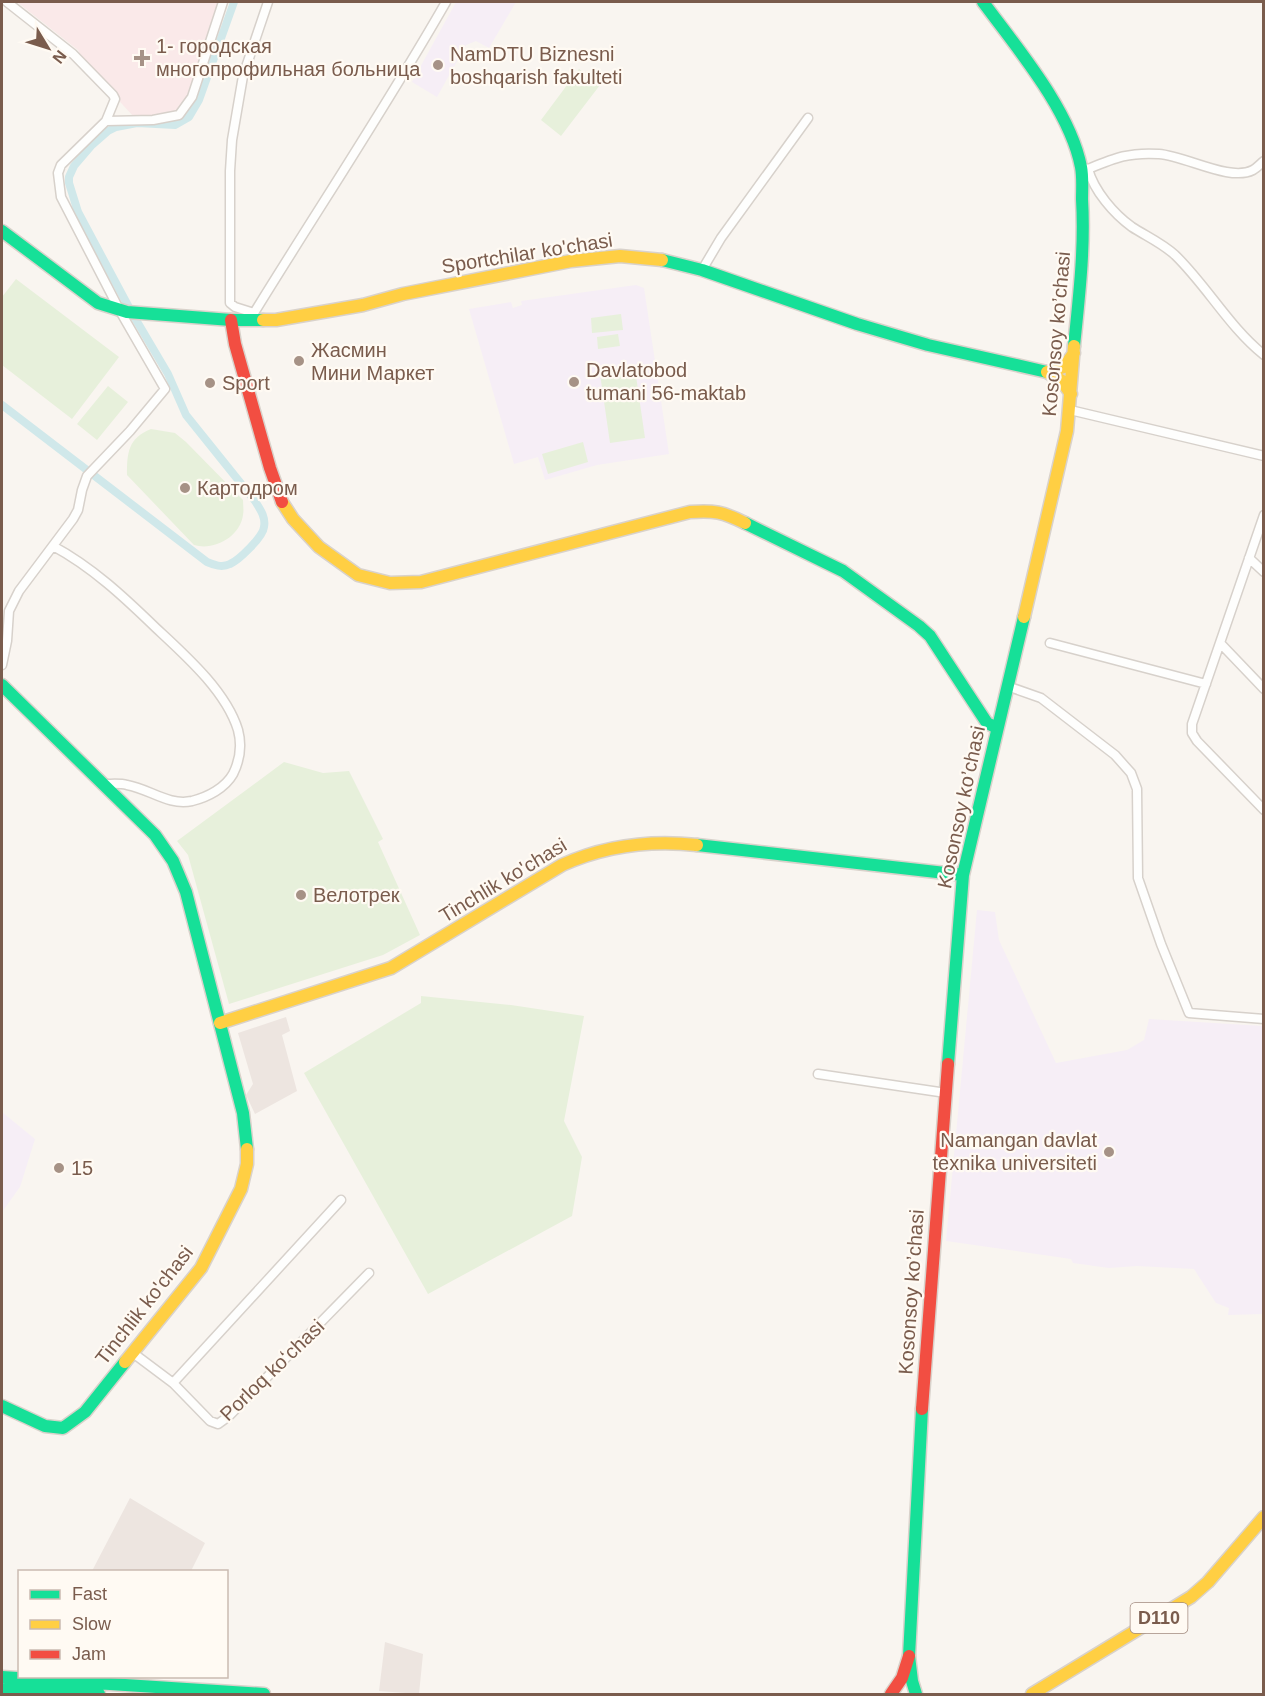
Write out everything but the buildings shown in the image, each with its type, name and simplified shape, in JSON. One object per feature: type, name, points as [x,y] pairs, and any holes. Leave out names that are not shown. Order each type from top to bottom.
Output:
[{"type":"street","points":[[2,665],[7,641],[9,611],[19,591],[78,510],[85,481],[165,389],[61,197],[58,173],[61,165],[105,122],[115,103],[113,95],[73,54],[7,2]]},
{"type":"street","points":[[105,122],[153,120],[178,115],[192,97],[223,2]]},
{"type":"street","points":[[268,2],[243,76],[232,140],[230,171],[230,303],[252,317],[319,206],[402,79],[446,2]]},
{"type":"street","name":"Kosonsoy ko’chasi","points":[[909,1656],[924,1377],[963,875],[1061,459],[1070,410],[1084,234],[1084,168],[1068,129],[1052,99],[1017,46],[983,2]]},
{"type":"street","points":[[702,270],[721,238],[808,118]]},
{"type":"street","points":[[1263,161],[1252,171],[1229,174],[1189,160],[1160,154],[1124,155],[1084,168],[1113,209],[1131,226],[1175,255],[1238,330],[1263,355]]},
{"type":"street","name":"Sportchilar ko'chasi","points":[[2,231],[98,303],[123,312],[231,320],[252,317],[276,320],[363,304],[480,275],[620,256],[667,261],[702,270],[857,324],[928,345],[1047,372]]},
{"type":"street","points":[[231,320],[235,344],[280,499],[292,519],[319,547],[358,575],[390,583],[421,582],[690,512],[711,510],[721,512],[765,530],[843,571],[919,626],[930,636],[987,723],[997,728]]},
{"type":"street","points":[[1047,372],[1064,367],[1075,352]]},
{"type":"street","points":[[1047,372],[1062,381],[1071,394]]},
{"type":"street","points":[[1070,410],[1263,456]]},
{"type":"street","points":[[1263,515],[1192,724],[1192,733],[1263,810]]},
{"type":"street","points":[[53,546],[94,573],[186,656],[221,698],[238,730],[241,751],[237,766],[228,781],[212,794],[180,803],[156,797],[128,785],[105,784]]},
{"type":"street","points":[[1249,558],[1263,572]]},
{"type":"street","points":[[1050,643],[1206,684]]},
{"type":"street","points":[[1221,644],[1263,689]]},
{"type":"street","name":"Tinchlik ko'chasi","points":[[2,685],[155,835],[173,861],[186,892],[220,1023],[246,1132],[248,1158],[245,1177],[232,1208],[201,1268],[85,1412],[74,1423],[63,1428],[45,1426],[2,1406]]},
{"type":"street","points":[[1007,686],[1041,698],[1115,754],[1131,773],[1137,789],[1138,878],[1187,1011],[1193,1014],[1263,1019]]},
{"type":"street","name":"Tinchlik ko'chasi","points":[[220,1023],[391,968],[562,865],[581,855],[601,849],[640,844],[679,843],[963,875]]},
{"type":"street","points":[[818,1074],[946,1093]]},
{"type":"street","points":[[174,1383],[341,1200]]},
{"type":"street","name":"Porloq koʻchasi","points":[[133,1353],[174,1383],[210,1421],[218,1424],[230,1416],[369,1273]]},
{"type":"street","name":"D110","points":[[1032,1695],[1191,1597],[1208,1582],[1262,1519]]},
{"type":"street","points":[[891,1695],[902,1678],[909,1656]]},
{"type":"street","points":[[909,1656],[916,1695]]},
{"type":"street","points":[[2,1677],[264,1695]]},
{"type":"street","points":[[2,1689],[99,1695]]},
{"type":"shaded area","name":"1- городская многопрофильная больница","points":[[17,2],[221,2],[190,96],[178,111],[135,118],[85,64],[78,50]]},
{"type":"shaded area","name":"NamDTU Biznesni boshqarish fakulteti","points":[[456,2],[516,2],[489,48],[476,41],[466,45],[437,97],[412,82]]},
{"type":"shaded area","name":"Davlatobod tumani 56-maktab","points":[[636,285],[644,288],[669,454],[597,465],[545,480],[538,457],[514,464],[469,309],[511,302],[513,308],[522,305],[521,301]]},
{"type":"shaded area","name":"Namangan davlat texnika universiteti","points":[[977,910],[995,912],[999,940],[1056,1063],[1127,1050],[1144,1040],[1149,1019],[1263,1026],[1263,1314],[1228,1315],[1229,1308],[1216,1303],[1194,1269],[1137,1266],[1109,1268],[1073,1263],[1071,1259],[946,1241]]},
{"type":"shaded area","points":[[286,1017],[290,1031],[282,1035],[297,1091],[255,1114],[246,1095],[253,1084],[238,1033]]},
{"type":"shaded area","points":[[2,1112],[35,1139],[20,1187],[2,1212]]},
{"type":"shaded area","points":[[130,1498],[205,1543],[192,1570],[93,1570]]},
{"type":"shaded area","points":[[385,1642],[423,1654],[419,1694],[379,1691]]},
{"type":"green space","points":[[579,69],[600,85],[561,136],[541,120]]},
{"type":"green space","points":[[16,279],[119,357],[72,419],[2,365],[2,297]]},
{"type":"green space","points":[[621,314],[623,330],[592,333],[591,318]]},
{"type":"green space","points":[[618,334],[620,346],[598,349],[597,337]]},
{"type":"green space","points":[[635,369],[645,438],[610,443],[600,374]]},
{"type":"green space","points":[[108,386],[128,402],[97,440],[77,424]]},
{"type":"green space","name":"Картодром","points":[[151,429],[175,433],[243,500],[241,523],[231,536],[210,546],[194,545],[127,475],[130,447],[138,437]]},
{"type":"green space","points":[[583,442],[588,462],[548,474],[542,454]]},
{"type":"green space","name":"Велотрек","points":[[284,762],[323,773],[349,771],[383,839],[378,842],[420,935],[383,955],[229,1004],[188,855],[177,841]]},
{"type":"green space","points":[[421,996],[511,1005],[584,1016],[564,1121],[582,1157],[572,1216],[428,1294],[304,1073],[421,1003]]},
{"type":"waterway","points":[[2,405],[207,562],[221,566],[230,564],[250,548],[263,531],[261,510],[186,415],[168,374],[132,313],[78,212],[69,183],[74,166],[108,131],[137,123],[175,125],[189,117],[199,100],[234,2]]},
{"type":"traffic: fast","points":[[983,2],[1041,80],[1066,124],[1081,167],[1082,254],[1074,346]]},
{"type":"traffic: fast","points":[[2,231],[98,303],[127,312],[231,320],[263,320]]},
{"type":"traffic: fast","points":[[662,260],[702,270],[857,324],[928,345],[1047,372]]},
{"type":"traffic: fast","points":[[745,523],[843,571],[919,626],[930,636],[987,723],[997,728]]},
{"type":"traffic: fast","points":[[948,1064],[963,875],[1024,617]]},
{"type":"traffic: fast","points":[[2,685],[155,835],[173,861],[186,892],[243,1113],[247,1149]]},
{"type":"traffic: fast","points":[[697,845],[963,875]]},
{"type":"traffic: fast","points":[[2,1406],[45,1426],[63,1428],[85,1412],[125,1362]]},
{"type":"traffic: fast","points":[[916,1694],[909,1656],[922,1409]]},
{"type":"traffic: fast","points":[[2,1677],[264,1694]]},
{"type":"traffic: fast","points":[[2,1689],[99,1694]]},
{"type":"traffic: slow","points":[[263,320],[276,320],[363,305],[403,294],[571,261],[620,256],[662,260]]},
{"type":"traffic: slow","points":[[1024,617],[1067,431],[1074,346]]},
{"type":"traffic: slow","points":[[1071,394],[1062,381],[1047,372],[1064,367],[1074,353]]},
{"type":"traffic: slow","points":[[282,502],[293,519],[319,547],[358,575],[390,583],[421,582],[690,512],[718,513],[745,523]]},
{"type":"traffic: slow","points":[[220,1023],[391,968],[562,865],[578,858],[611,849],[645,844],[697,845]]},
{"type":"traffic: slow","points":[[125,1362],[201,1268],[241,1189],[247,1164],[247,1149]]},
{"type":"traffic: slow","points":[[1032,1694],[1191,1597],[1208,1582],[1264,1517]]},
{"type":"traffic: jam","points":[[231,320],[235,344],[270,468],[282,502]]},
{"type":"traffic: jam","points":[[922,1409],[948,1064]]},
{"type":"traffic: jam","points":[[891,1694],[902,1678],[909,1656]]},
{"type":"place","name":"1- городская многопрофильная больница","points":[[142,58]]},
{"type":"place","name":"NamDTU Biznesni boshqarish fakulteti","points":[[438,65]]},
{"type":"place","name":"Жасмин Мини Маркет","points":[[299,361]]},
{"type":"place","name":"Davlatobod tumani 56-maktab","points":[[574,382]]},
{"type":"place","name":"Sport","points":[[210,383]]},
{"type":"place","name":"Картодром","points":[[185,488]]},
{"type":"place","name":"Велотрек","points":[[301,895]]},
{"type":"place","name":"Namangan davlat texnika universiteti","points":[[1109,1152]]},
{"type":"place","name":"15","points":[[59,1168]]}]
